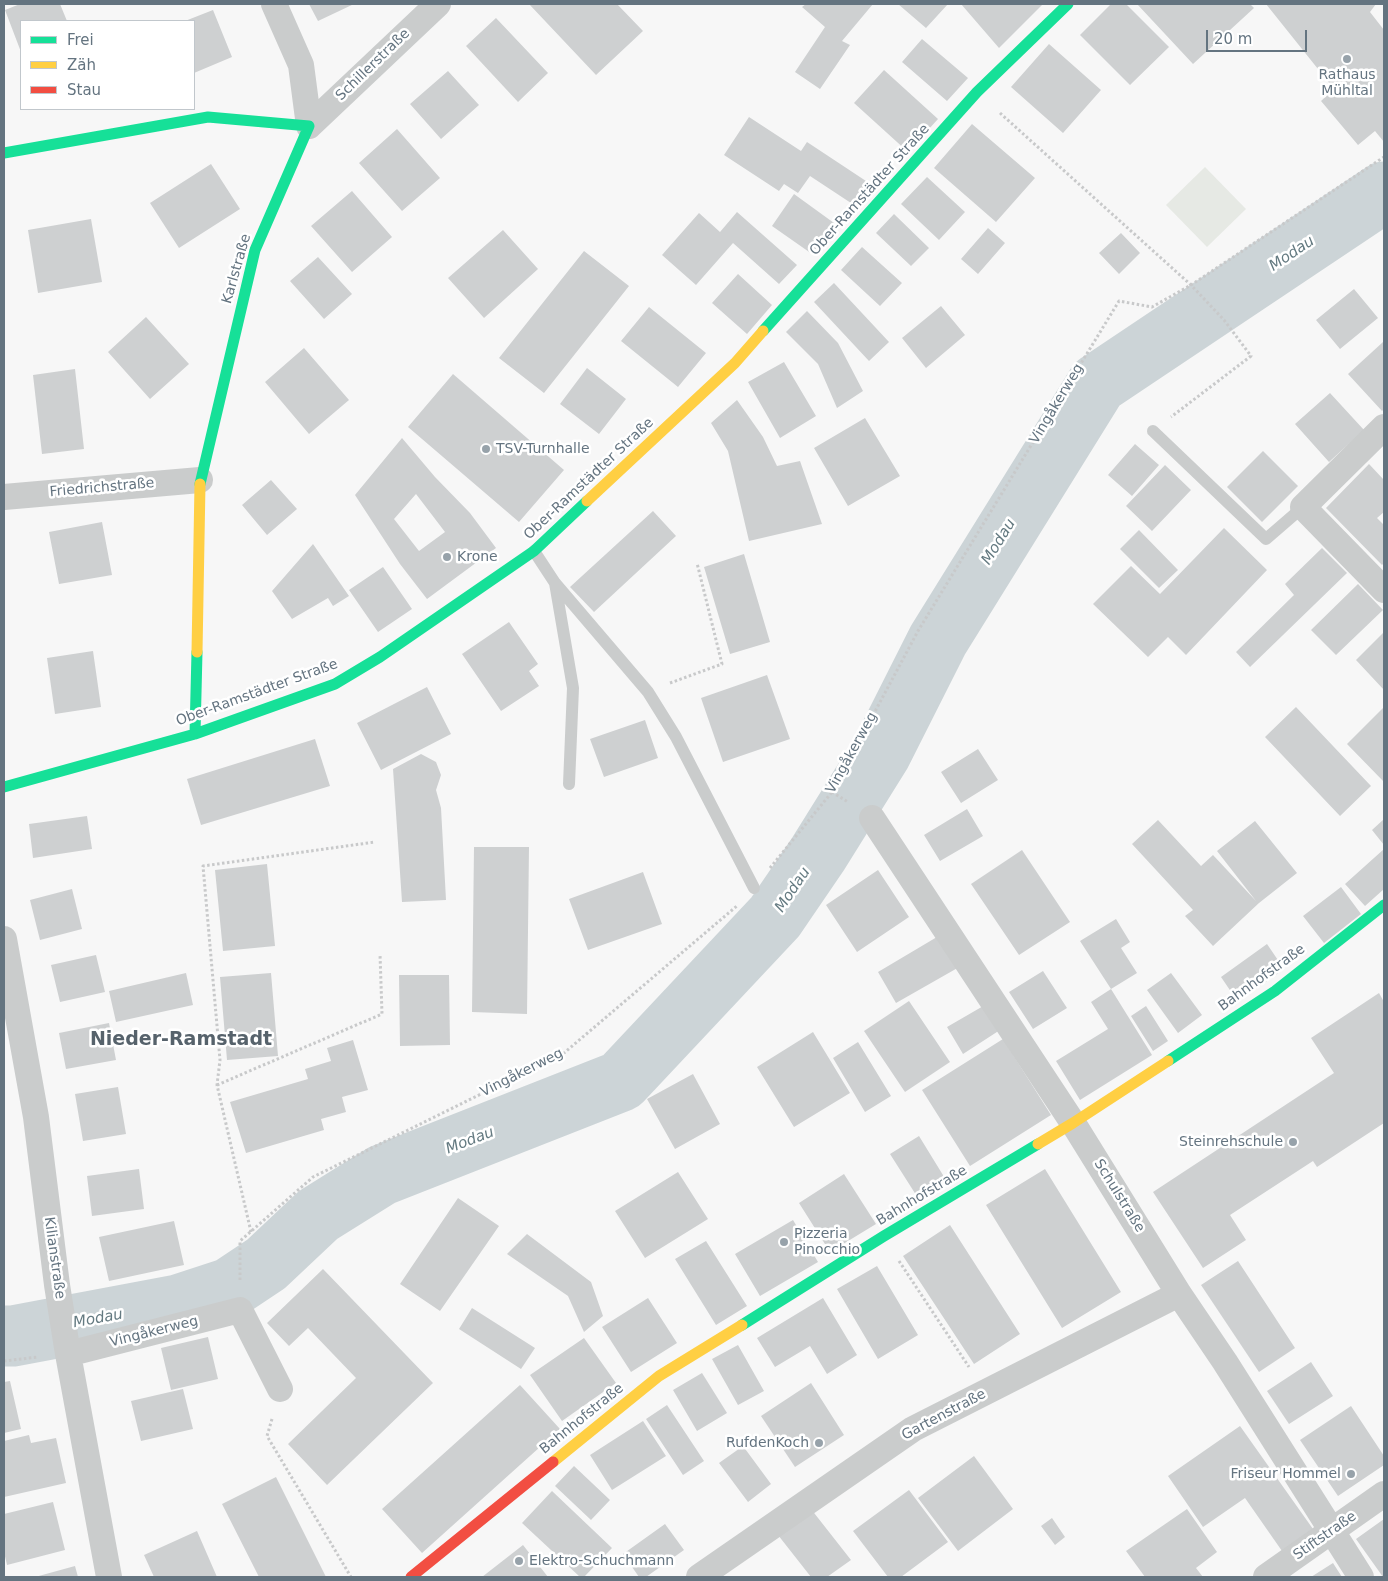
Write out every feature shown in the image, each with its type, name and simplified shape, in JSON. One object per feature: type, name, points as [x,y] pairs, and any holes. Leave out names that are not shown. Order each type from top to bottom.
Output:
[{"type":"street","points":[[4,153],[208,117],[309,126],[301,65],[274,4]]},
{"type":"street","name":"Schillerstraße","points":[[309,126],[438,4]]},
{"type":"street","name":"Ober-Ramstädter Straße","points":[[4,787],[195,734],[335,684],[380,657],[534,551],[735,363],[977,92],[1068,4]]},
{"type":"street","name":"Karlstraße","points":[[195,734],[200,480],[255,250],[309,126]]},
{"type":"street","points":[[1384,427],[1303,508],[1384,590]]},
{"type":"street","name":"Friedrichstraße","points":[[4,497],[200,480]]},
{"type":"street","name":"Schulstraße","points":[[872,818],[1073,1123],[1179,1294],[1225,1362],[1361,1577]]},
{"type":"street","name":"Bahnhofstraße","points":[[411,1577],[659,1376],[884,1236],[1073,1123],[1275,991],[1384,905]]},
{"type":"street","name":"Kilianstraße","points":[[4,939],[36,1117],[68,1354],[109,1577]]},
{"type":"street","name":"Gartenstraße","points":[[699,1577],[914,1429],[1179,1294]]},
{"type":"street","points":[[240,1310],[280,1389]]},
{"type":"street","name":"Vingåkerweg","points":[[68,1354],[240,1310]]},
{"type":"street","name":"Stiftstraße","points":[[1266,1577],[1384,1494]]},
{"type":"lane","points":[[1153,430],[1266,539],[1303,508]]},
{"type":"lane","points":[[534,551],[555,583],[648,692],[676,737],[754,888]]},
{"type":"lane","points":[[555,583],[573,688],[569,784]]},
{"type":"path","points":[[977,92],[1191,286],[1224,320],[1251,356],[1153,430]]},
{"type":"path","name":"Vingåkerweg","points":[[240,1310],[240,1241],[313,1177],[564,1053],[734,909],[754,888],[832,792],[918,630],[1120,301],[1152,307],[1191,286],[1384,158]]},
{"type":"path","points":[[648,692],[722,664],[697,563]]},
{"type":"path","points":[[251,1232],[217,1084],[220,1060],[203,866],[376,842]]},
{"type":"path","points":[[217,1084],[382,1014],[380,954]]},
{"type":"path","points":[[884,1236],[977,1378],[984,1393]]},
{"type":"path","points":[[280,1389],[267,1436],[351,1577]]},
{"type":"shaded area","points":[[1205,167],[1246,209],[1207,247],[1166,205]]},
{"type":"building","points":[[20,4],[60,4],[67,20],[20,20],[20,49],[5,10]]},
{"type":"building","points":[[309,4],[354,4],[318,21]]},
{"type":"building","points":[[529,4],[617,4],[643,31],[596,75]]},
{"type":"building","points":[[806,4],[873,4],[842,41],[850,45],[820,89],[795,72],[825,27],[802,7]]},
{"type":"building","points":[[898,4],[948,4],[926,28]]},
{"type":"building","points":[[961,4],[1043,4],[999,48]]},
{"type":"building","points":[[1111,4],[1126,4],[1169,47],[1130,85],[1080,35]]},
{"type":"building","points":[[1137,4],[1250,4],[1254,8],[1193,64]]},
{"type":"building","name":"Rathaus Mühltal","points":[[1266,4],[1376,4],[1370,12],[1384,30],[1384,142],[1375,131],[1358,145],[1321,101],[1334,89]]},
{"type":"building","points":[[213,10],[232,57],[195,73],[195,20],[188,20]]},
{"type":"building","points":[[496,18],[548,73],[518,102],[466,46]]},
{"type":"building","points":[[922,39],[968,78],[947,101],[902,62]]},
{"type":"building","points":[[1049,44],[1101,90],[1063,133],[1011,87]]},
{"type":"building","points":[[884,70],[938,119],[908,152],[854,103]]},
{"type":"building","points":[[448,71],[479,105],[441,139],[410,104]]},
{"type":"building","points":[[749,117],[801,151],[807,142],[869,183],[854,205],[810,176],[798,193],[784,184],[779,191],[724,155]]},
{"type":"building","points":[[972,124],[1035,178],[996,222],[934,168]]},
{"type":"building","points":[[397,129],[440,178],[402,211],[359,163]]},
{"type":"building","points":[[211,164],[240,209],[179,248],[150,203]]},
{"type":"building","points":[[927,177],[965,212],[939,240],[901,204]]},
{"type":"building","points":[[352,191],[392,237],[352,272],[311,226]]},
{"type":"building","points":[[794,194],[834,223],[812,254],[772,226]]},
{"type":"building","points":[[737,212],[797,265],[779,284],[733,243],[696,285],[662,255],[699,213],[720,232]]},
{"type":"building","points":[[894,214],[929,248],[911,266],[876,233]]},
{"type":"building","points":[[91,219],[102,282],[38,293],[28,230]]},
{"type":"building","points":[[988,228],[1005,243],[978,274],[961,259]]},
{"type":"building","points":[[503,230],[538,269],[484,318],[448,278]]},
{"type":"building","points":[[1121,233],[1140,253],[1119,274],[1099,253]]},
{"type":"building","points":[[862,247],[902,283],[880,306],[841,270]]},
{"type":"building","points":[[584,251],[629,286],[544,393],[499,358]]},
{"type":"building","points":[[318,257],[352,294],[324,319],[290,281]]},
{"type":"building","points":[[738,274],[772,305],[747,334],[712,303]]},
{"type":"building","points":[[834,283],[889,342],[869,361],[814,302]]},
{"type":"building","points":[[1354,289],[1378,318],[1340,349],[1316,320]]},
{"type":"building","points":[[941,306],[965,335],[926,368],[902,338]]},
{"type":"building","points":[[649,307],[706,353],[678,387],[621,341]]},
{"type":"building","points":[[807,311],[838,343],[863,391],[837,408],[818,364],[786,332]]},
{"type":"building","points":[[146,317],[189,364],[150,399],[108,352]]},
{"type":"building","points":[[1383,342],[1384,409],[1382,411],[1348,374]]},
{"type":"building","points":[[304,348],[349,400],[309,434],[265,382]]},
{"type":"building","points":[[784,362],[816,416],[780,438],[748,382]]},
{"type":"building","points":[[587,368],[626,399],[599,434],[560,404]]},
{"type":"building","points":[[75,369],[84,449],[42,454],[33,375]]},
{"type":"building","name":"TSV-Turnhalle","points":[[453,374],[564,470],[519,522],[408,427]]},
{"type":"building","points":[[1330,393],[1364,430],[1329,462],[1295,424]]},
{"type":"building","points":[[737,400],[763,437],[777,466],[800,461],[822,524],[749,541],[728,451],[711,423]]},
{"type":"building","points":[[865,418],[900,476],[848,506],[814,448]]},
{"type":"building","points":[[402,438],[435,477],[470,513],[496,548],[427,599],[400,564],[355,495]],"holes":[[[416,494],[445,532],[419,551],[394,519]]]},
{"type":"building","points":[[1135,444],[1159,465],[1132,496],[1108,475]]},
{"type":"building","points":[[1263,451],[1298,486],[1262,522],[1227,487]]},
{"type":"building","points":[[1369,464],[1384,480],[1384,512],[1377,518],[1384,525],[1384,563],[1382,565],[1326,508]]},
{"type":"building","points":[[1165,465],[1191,490],[1152,531],[1126,506]]},
{"type":"building","points":[[271,480],[297,509],[267,535],[242,505]]},
{"type":"building","points":[[653,511],[676,536],[594,612],[570,587]]},
{"type":"building","points":[[102,522],[112,575],[59,584],[49,532]]},
{"type":"building","points":[[1224,528],[1267,570],[1186,655],[1168,637],[1148,657],[1093,604],[1131,566],[1160,594]]},
{"type":"building","points":[[1139,530],[1178,570],[1159,588],[1120,549]]},
{"type":"building","points":[[313,544],[349,596],[333,606],[328,598],[292,619],[272,591]]},
{"type":"building","points":[[1322,548],[1347,573],[1250,667],[1236,652],[1294,595],[1285,584]]},
{"type":"building","points":[[744,554],[770,642],[730,654],[704,567]]},
{"type":"building","points":[[383,567],[412,609],[378,632],[349,590]]},
{"type":"building","points":[[1358,584],[1383,610],[1336,655],[1311,630]]},
{"type":"building","points":[[509,622],[538,664],[529,671],[539,686],[501,711],[462,654]]},
{"type":"building","points":[[1384,632],[1384,690],[1356,660]]},
{"type":"building","points":[[93,651],[101,707],[55,714],[47,658]]},
{"type":"building","points":[[767,675],[790,739],[723,762],[701,698]]},
{"type":"building","points":[[427,687],[451,734],[381,770],[357,723]]},
{"type":"building","points":[[1296,707],[1371,786],[1340,816],[1265,737]]},
{"type":"building","points":[[1384,707],[1384,782],[1347,744]]},
{"type":"building","points":[[645,720],[658,758],[604,777],[590,739]]},
{"type":"building","points":[[315,739],[330,786],[201,825],[187,779]]},
{"type":"building","points":[[978,749],[998,780],[961,803],[941,772]]},
{"type":"building","points":[[421,754],[436,762],[441,775],[436,790],[441,808],[446,900],[402,902],[393,769]]},
{"type":"building","points":[[967,809],[983,836],[940,861],[924,835]]},
{"type":"building","points":[[87,816],[92,849],[33,858],[29,824]]},
{"type":"building","points":[[1384,819],[1384,845],[1372,830]]},
{"type":"building","points":[[1158,820],[1201,866],[1213,855],[1256,901],[1217,851],[1255,821],[1297,873],[1259,903],[1213,946],[1185,916],[1193,910],[1132,844]]},
{"type":"building","points":[[474,847],[529,847],[527,1014],[472,1012]]},
{"type":"building","points":[[1384,849],[1384,889],[1365,906],[1345,884]]},
{"type":"building","points":[[1022,850],[1070,922],[1019,955],[971,884]]},
{"type":"building","points":[[267,864],[275,946],[223,951],[215,870]]},
{"type":"building","points":[[878,870],[909,917],[857,952],[826,905]]},
{"type":"building","points":[[643,872],[662,924],[588,950],[569,899]]},
{"type":"building","points":[[1341,887],[1361,914],[1324,943],[1303,916]]},
{"type":"building","points":[[72,889],[82,929],[40,940],[30,900]]},
{"type":"building","points":[[1116,919],[1130,942],[1121,948],[1137,973],[1111,989],[1080,941]]},
{"type":"building","points":[[942,934],[961,966],[896,1003],[878,972]]},
{"type":"building","points":[[1267,944],[1284,969],[1238,1002],[1221,977]]},
{"type":"building","points":[[96,955],[105,992],[60,1002],[51,965]]},
{"type":"building","points":[[1043,971],[1067,1008],[1033,1029],[1009,992]]},
{"type":"building","points":[[186,973],[193,1005],[116,1022],[109,991]]},
{"type":"building","points":[[271,973],[278,1056],[227,1060],[220,977]]},
{"type":"building","points":[[1171,973],[1202,1015],[1178,1033],[1147,990]]},
{"type":"building","points":[[399,975],[449,975],[450,1045],[400,1046]]},
{"type":"building","points":[[1111,989],[1152,1055],[1080,1100],[1056,1061],[1108,1029],[1091,1002]]},
{"type":"building","name":"Steinrehschule","points":[[1379,993],[1384,1002],[1384,1123],[1317,1167],[1313,1161],[1230,1215],[1246,1240],[1203,1268],[1153,1192],[1334,1073],[1311,1038]]},
{"type":"building","points":[[909,1001],[950,1062],[905,1092],[864,1031]]},
{"type":"building","points":[[985,1005],[1000,1030],[963,1054],[947,1027]]},
{"type":"building","points":[[1146,1006],[1168,1041],[1153,1051],[1131,1016]]},
{"type":"building","points":[[109,1023],[116,1060],[66,1069],[59,1033]]},
{"type":"building","points":[[813,1032],[850,1093],[794,1127],[757,1067]]},
{"type":"building","points":[[1003,1039],[1051,1115],[970,1166],[922,1090]]},
{"type":"building","points":[[353,1040],[368,1090],[342,1097],[346,1112],[321,1119],[324,1130],[246,1153],[230,1102],[308,1079],[305,1069],[331,1061],[327,1048]]},
{"type":"building","points":[[858,1042],[891,1096],[865,1112],[833,1058]]},
{"type":"building","points":[[693,1074],[720,1124],[675,1149],[647,1099]]},
{"type":"building","points":[[118,1087],[126,1134],[83,1141],[75,1094]]},
{"type":"building","points":[[919,1136],[946,1180],[918,1198],[890,1154]]},
{"type":"building","points":[[139,1169],[144,1209],[92,1216],[87,1176]]},
{"type":"building","points":[[1045,1169],[1121,1292],[1062,1328],[986,1205]]},
{"type":"building","points":[[678,1172],[708,1219],[645,1258],[615,1211]]},
{"type":"building","points":[[844,1174],[876,1224],[830,1252],[799,1203]]},
{"type":"building","points":[[458,1198],[499,1226],[440,1311],[400,1284]]},
{"type":"building","points":[[793,1220],[818,1262],[760,1296],[735,1254]]},
{"type":"building","points":[[174,1221],[184,1265],[109,1281],[99,1237]]},
{"type":"building","points":[[950,1225],[1020,1334],[974,1364],[903,1256]]},
{"type":"building","points":[[527,1234],[591,1282],[603,1316],[584,1332],[568,1296],[507,1254]]},
{"type":"building","points":[[706,1241],[747,1306],[716,1325],[675,1259]]},
{"type":"building","points":[[1238,1261],[1295,1348],[1259,1372],[1201,1285]]},
{"type":"building","points":[[877,1266],[918,1335],[878,1359],[837,1289]]},
{"type":"building","points":[[323,1269],[433,1383],[327,1485],[288,1444],[356,1378],[308,1328],[289,1346],[267,1323]]},
{"type":"building","points":[[648,1298],[677,1343],[631,1372],[602,1327]]},
{"type":"building","points":[[823,1298],[857,1355],[827,1374],[810,1346],[775,1367],[757,1338]]},
{"type":"building","points":[[472,1308],[535,1348],[521,1369],[459,1329]]},
{"type":"building","points":[[208,1337],[218,1379],[171,1390],[161,1348]]},
{"type":"building","points":[[584,1338],[616,1383],[562,1421],[530,1375]]},
{"type":"building","points":[[738,1345],[764,1391],[738,1405],[712,1359]]},
{"type":"building","points":[[1311,1362],[1333,1396],[1289,1424],[1267,1391]]},
{"type":"building","points":[[702,1373],[727,1413],[697,1431],[673,1390]]},
{"type":"building","points":[[10,1381],[21,1429],[4,1433],[4,1382]]},
{"type":"building","points":[[811,1383],[844,1435],[795,1467],[761,1416]]},
{"type":"building","points":[[520,1385],[560,1429],[422,1553],[382,1509]]},
{"type":"building","points":[[183,1389],[193,1429],[141,1441],[131,1401]]},
{"type":"building","points":[[667,1405],[704,1461],[683,1475],[646,1419]]},
{"type":"building","points":[[1351,1406],[1384,1456],[1384,1465],[1338,1496],[1300,1440]]},
{"type":"building","points":[[643,1421],[666,1456],[612,1490],[590,1455]]},
{"type":"building","points":[[1240,1426],[1313,1529],[1282,1551],[1245,1498],[1203,1527],[1168,1476]]},
{"type":"building","points":[[29,1435],[31,1443],[56,1438],[66,1483],[4,1497],[4,1441]]},
{"type":"building","points":[[743,1446],[771,1484],[748,1502],[719,1463]]},
{"type":"building","points":[[974,1456],[1013,1509],[958,1551],[918,1498]]},
{"type":"building","points":[[574,1466],[610,1500],[591,1520],[555,1486]]},
{"type":"building","points":[[276,1477],[326,1577],[259,1577],[222,1504]]},
{"type":"building","points":[[909,1490],[948,1542],[901,1577],[888,1577],[853,1531]]},
{"type":"building","points":[[552,1491],[612,1548],[584,1577],[580,1577],[522,1523]]},
{"type":"building","points":[[53,1502],[65,1550],[7,1565],[4,1552],[4,1514]]},
{"type":"building","points":[[811,1509],[851,1560],[827,1577],[811,1577],[778,1535]]},
{"type":"building","points":[[1187,1509],[1217,1552],[1196,1568],[1203,1577],[1145,1577],[1126,1551]]},
{"type":"building","points":[[1052,1518],[1065,1537],[1055,1545],[1041,1526]]},
{"type":"building","points":[[1384,1519],[1384,1577],[1383,1577],[1356,1539]]},
{"type":"building","points":[[665,1524],[684,1550],[646,1577],[639,1577],[623,1554]]},
{"type":"building","points":[[197,1531],[217,1577],[154,1577],[144,1555]]},
{"type":"building","name":"Elektro-Schuchmann","points":[[523,1545],[548,1577],[482,1577]]},
{"type":"building","points":[[1333,1563],[1342,1577],[1311,1577]]},
{"type":"building","points":[[75,1566],[78,1577],[35,1577]]},
{"type":"waterway","name":"Modau","points":[[4,1336],[13,1336],[178,1305],[230,1288],[266,1264],[318,1215],[382,1175],[621,1081],[775,917],[818,854],[881,753],[938,640],[1097,384],[1384,192]]},
{"type":"traffic: fast","points":[[763,331],[977,92],[1068,4]]},
{"type":"traffic: fast","points":[[4,153],[208,117],[309,126],[255,250],[200,484]]},
{"type":"traffic: fast","points":[[4,787],[195,734],[335,684],[380,657],[534,551],[587,501]]},
{"type":"traffic: fast","points":[[195,734],[197,652]]},
{"type":"traffic: fast","points":[[1168,1061],[1275,991],[1384,905]]},
{"type":"traffic: fast","points":[[742,1325],[884,1236],[1038,1144]]},
{"type":"traffic: slow","points":[[587,501],[735,363],[763,331]]},
{"type":"traffic: slow","points":[[197,652],[200,484]]},
{"type":"traffic: slow","points":[[1038,1144],[1168,1061]]},
{"type":"traffic: slow","points":[[553,1462],[659,1376],[742,1325]]},
{"type":"traffic: jam","points":[[411,1577],[553,1462]]},
{"type":"place","name":"Rathaus Mühltal","points":[[1347,59]]},
{"type":"place","name":"TSV-Turnhalle","points":[[486,449]]},
{"type":"place","name":"Krone","points":[[447,557]]},
{"type":"place","name":"Steinrehschule","points":[[1293,1142]]},
{"type":"place","name":"Pizzeria Pinocchio","points":[[784,1242]]},
{"type":"place","name":"RufdenKoch","points":[[819,1443]]},
{"type":"place","name":"Friseur Hommel","points":[[1351,1474]]},
{"type":"place","name":"Elektro-Schuchmann","points":[[519,1561]]},
{"type":"district","name":"Nieder-Ramstadt","points":[[181,1040]]}]
